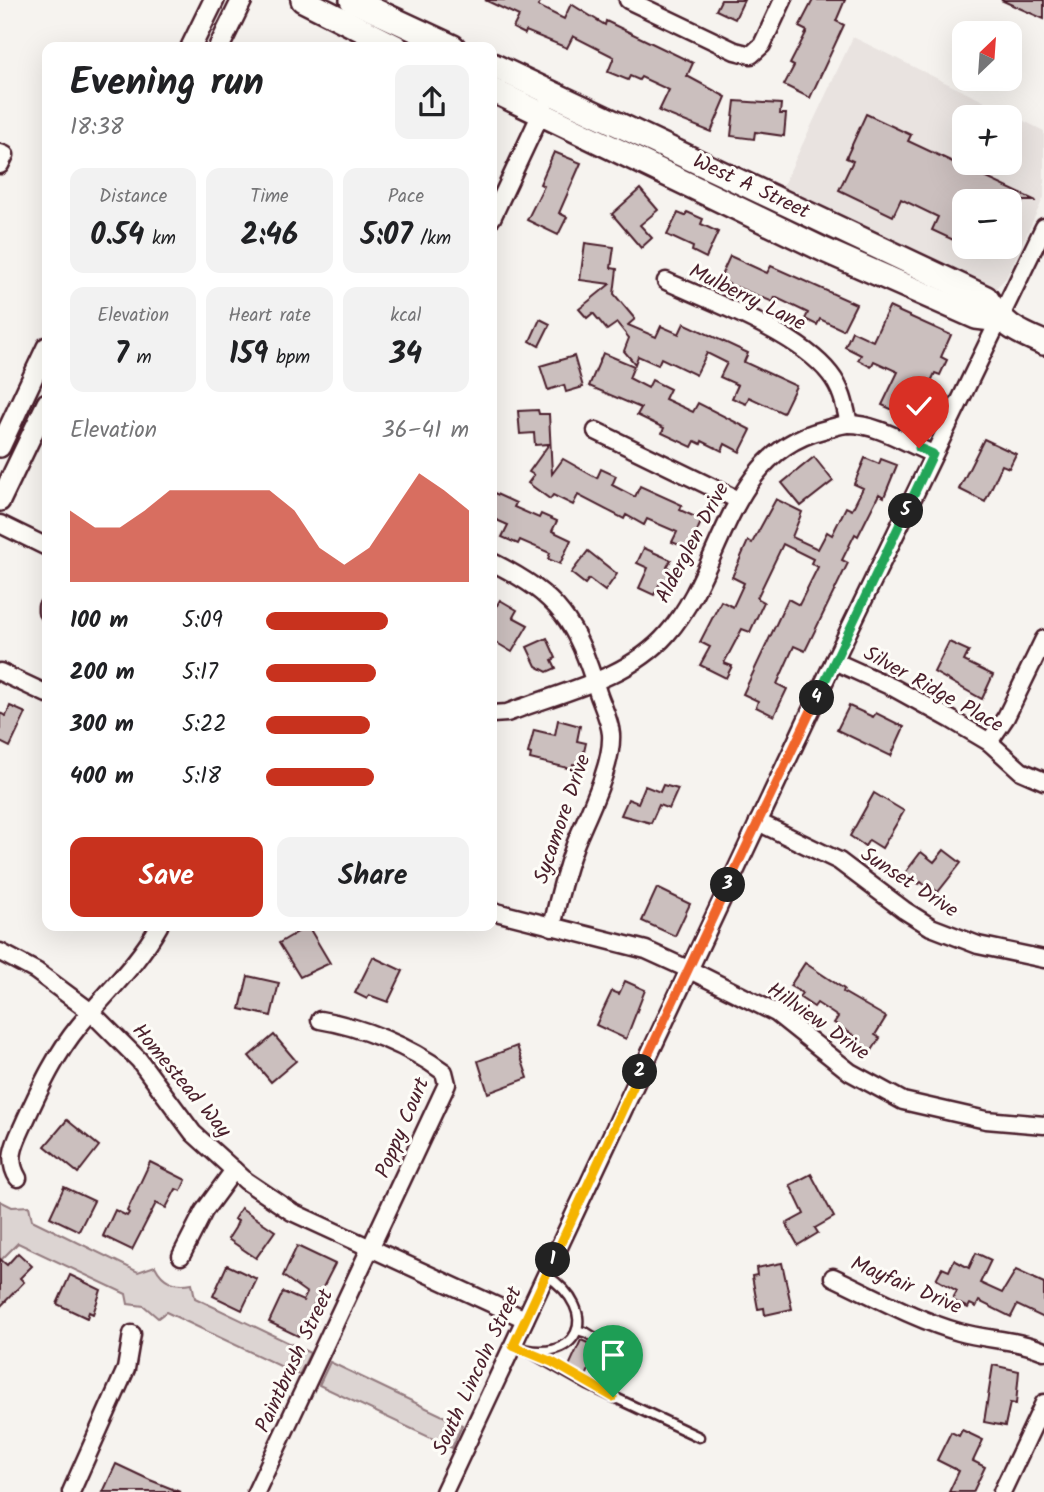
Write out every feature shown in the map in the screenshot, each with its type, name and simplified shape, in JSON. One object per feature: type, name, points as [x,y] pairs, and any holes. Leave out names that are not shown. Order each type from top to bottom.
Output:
[{"type":"main road","points":[[303,0],[386,42]]},
{"type":"main road","points":[[352,0],[442,42]]},
{"type":"main road","name":"West A Street","points":[[497,67],[986,298],[1000,320],[1017,331],[1044,342]]},
{"type":"main road","name":"West A Street","points":[[497,92],[824,250],[976,317],[1000,320]]},
{"type":"street","points":[[193,42],[214,0]]},
{"type":"street","points":[[221,42],[242,0]]},
{"type":"street","points":[[628,0],[735,51],[751,55],[762,45],[783,0]]},
{"type":"street","points":[[497,207],[551,92]]},
{"type":"street","name":"South Lincoln Street","points":[[444,1492],[834,661],[1044,227]]},
{"type":"street","name":"Mulberry Lane","points":[[666,281],[800,346],[829,373],[843,396],[849,424]]},
{"type":"street","points":[[0,447],[42,357]]},
{"type":"street","points":[[0,501],[42,413]]},
{"type":"street","name":"Alderglen Drive","points":[[497,714],[507,713],[594,681],[640,659],[668,634],[691,597],[750,480],[784,446],[813,433],[849,424],[881,431],[933,454]]},
{"type":"street","points":[[596,431],[738,500]]},
{"type":"street","points":[[0,524],[42,545]]},
{"type":"street","name":"Sycamore Drive","points":[[497,565],[555,602],[572,625],[611,733],[602,782],[566,871],[552,927]]},
{"type":"street","points":[[989,742],[1006,717],[1044,639]]},
{"type":"street","name":"Silver Ridge Place","points":[[834,661],[894,688],[989,742],[1021,771],[1044,781]]},
{"type":"street","points":[[0,672],[42,692]]},
{"type":"street","name":"Sunset Drive","points":[[758,822],[839,861],[931,927],[978,945],[1044,959]]},
{"type":"street","name":"Hillview Drive","points":[[497,912],[646,950],[690,970],[776,1013],[850,1072],[903,1101],[975,1118],[1044,1125]]},
{"type":"street","points":[[18,1178],[12,1168],[11,1158],[51,1068],[68,1039],[137,959],[156,931]]},
{"type":"street","name":"Homestead Way","points":[[0,952],[36,971],[91,1012],[139,1060],[193,1133],[234,1170],[292,1212],[525,1320]]},
{"type":"street","name":"Poppy Court","points":[[320,1020],[349,1026],[374,1036],[435,1066],[444,1072],[447,1079],[445,1091],[372,1247]]},
{"type":"street","points":[[181,1256],[204,1211],[234,1170]]},
{"type":"street","name":"Paintbrush Street","points":[[256,1492],[372,1247]]},
{"type":"street","name":"Mayfair Drive","points":[[833,1277],[937,1325],[981,1337],[1019,1342],[1044,1351]]},
{"type":"street","points":[[71,1492],[127,1369],[132,1334]]},
{"type":"street","points":[[1002,1492],[1044,1403]]},
{"type":"lane","points":[[530,1352],[546,1353],[559,1349],[577,1330],[580,1321],[578,1308],[560,1284],[546,1275]]},
{"type":"lane","points":[[577,1330],[622,1354]]},
{"type":"lane","points":[[513,1346],[699,1437]]},
{"type":"shaded area","points":[[853,37],[952,86],[952,91],[963,91],[991,105],[952,105],[952,175],[1022,175],[1022,120],[1044,131],[1044,197],[1022,244],[1022,189],[952,189],[952,259],[1015,259],[1006,278],[997,287],[989,289],[780,192]]},
{"type":"shaded area","points":[[0,1201],[12,1207],[29,1206],[32,1220],[138,1272],[155,1266],[170,1282],[192,1283],[195,1298],[310,1353],[299,1375],[166,1312],[158,1318],[144,1306],[128,1304],[126,1294],[18,1243],[0,1261]]},
{"type":"shaded area","points":[[330,1362],[462,1425],[452,1448],[319,1385]]},
{"type":"building","points":[[485,0],[541,0],[538,6],[564,19],[571,4],[605,25],[606,21],[693,63],[687,76],[726,97],[711,132],[659,111],[669,90],[641,77],[639,80],[630,76],[628,80],[608,72],[614,57],[573,36],[567,48],[526,31],[525,34],[513,28],[519,16]]},
{"type":"building","points":[[721,0],[744,0],[735,19],[716,10]]},
{"type":"building","points":[[813,0],[845,0],[836,21],[844,25],[810,98],[784,85],[794,66],[790,64],[807,31],[799,27]]},
{"type":"building","points":[[1001,0],[1044,0],[1044,19]]},
{"type":"building","points":[[735,101],[781,104],[780,114],[786,114],[784,136],[755,132],[754,139],[731,136]]},
{"type":"building","points":[[866,114],[911,135],[908,141],[952,162],[952,175],[981,175],[1010,189],[952,189],[952,239],[932,230],[938,217],[901,199],[893,216],[839,190],[853,161],[846,158]]},
{"type":"building","points":[[554,152],[581,163],[559,213],[567,217],[558,235],[527,220],[544,186],[540,184]]},
{"type":"building","points":[[640,189],[658,210],[640,225],[652,238],[641,248],[612,214]]},
{"type":"building","points":[[1022,194],[1036,201],[1022,203]]},
{"type":"building","points":[[687,212],[703,219],[701,224],[718,232],[706,258],[692,251],[693,247],[667,235],[678,213],[685,216]]},
{"type":"building","points":[[585,243],[614,247],[611,268],[617,269],[614,294],[635,319],[628,325],[656,337],[661,326],[679,334],[684,323],[748,353],[744,362],[796,386],[783,413],[749,397],[746,404],[732,398],[738,385],[720,377],[727,363],[707,353],[696,375],[661,358],[658,365],[638,356],[635,364],[624,351],[629,338],[617,323],[607,330],[593,313],[587,318],[579,309],[610,284],[580,280]]},
{"type":"building","points":[[730,256],[767,273],[771,266],[856,304],[843,330],[820,319],[817,325],[805,319],[808,313],[775,297],[773,302],[719,280]]},
{"type":"building","points":[[889,307],[951,335],[941,357],[947,360],[940,375],[935,373],[913,419],[882,405],[898,372],[874,361],[871,367],[858,360],[861,355],[845,347],[852,331],[873,341]]},
{"type":"building","points":[[540,319],[550,324],[539,346],[530,341]]},
{"type":"building","points":[[603,353],[634,366],[629,378],[648,388],[652,380],[670,389],[665,399],[693,412],[698,403],[751,430],[740,452],[725,444],[722,451],[702,441],[701,444],[695,441],[692,447],[662,433],[664,428],[637,415],[641,408],[589,386]]},
{"type":"building","points":[[574,356],[583,387],[566,392],[564,385],[548,390],[540,366]]},
{"type":"building","points":[[538,410],[539,414],[549,414],[552,474],[563,459],[597,478],[601,469],[616,476],[612,485],[635,497],[640,486],[682,505],[680,510],[702,520],[689,549],[672,542],[677,532],[647,519],[644,525],[626,515],[624,519],[578,495],[573,505],[553,495],[550,499],[528,483],[534,475],[529,472],[549,444],[535,445],[534,433],[520,434],[518,411]]},
{"type":"building","points":[[984,439],[1016,454],[1009,468],[1002,465],[985,502],[959,489]]},
{"type":"building","points":[[814,457],[833,481],[801,506],[782,483]]},
{"type":"building","points":[[865,458],[879,464],[881,459],[897,465],[884,497],[879,494],[858,536],[855,534],[842,560],[848,563],[805,651],[794,646],[777,684],[787,689],[774,716],[756,707],[758,701],[743,694],[788,599],[799,605],[818,567],[811,563],[813,559],[783,544],[757,598],[764,602],[750,632],[742,629],[724,663],[732,666],[726,678],[700,665],[710,647],[700,642],[721,601],[733,607],[744,583],[732,577],[748,541],[752,543],[776,499],[802,512],[792,537],[818,549],[827,532],[832,535],[846,507],[852,510],[863,488],[854,484]]},
{"type":"building","points":[[497,494],[516,503],[514,507],[539,518],[541,514],[557,521],[552,531],[571,540],[560,564],[548,559],[550,553],[520,540],[518,544],[502,537],[508,525],[497,520]]},
{"type":"building","points":[[644,548],[671,560],[667,567],[672,570],[666,583],[661,581],[654,595],[639,588],[648,568],[637,563]]},
{"type":"building","points":[[588,551],[617,574],[605,591],[589,579],[585,584],[571,573]]},
{"type":"building","points":[[500,600],[517,610],[513,617],[528,625],[512,652],[497,643],[497,605]]},
{"type":"building","points":[[547,638],[556,658],[552,660],[556,668],[547,672],[536,666],[527,647]]},
{"type":"building","points":[[949,642],[969,651],[964,661],[993,675],[982,699],[934,672]]},
{"type":"building","points":[[10,706],[26,713],[10,747],[0,742],[0,713],[6,716]]},
{"type":"building","points":[[849,706],[873,717],[876,713],[904,727],[891,756],[837,730]]},
{"type":"building","points":[[558,720],[580,726],[577,741],[586,743],[581,765],[573,764],[572,769],[530,759],[531,754],[528,753],[534,730],[555,735]]},
{"type":"building","points":[[663,785],[678,789],[669,809],[659,805],[651,823],[621,815],[628,799],[638,803],[645,786],[660,792]]},
{"type":"building","points":[[874,793],[904,811],[882,848],[869,840],[865,846],[850,836]]},
{"type":"building","points":[[944,850],[961,863],[938,892],[921,882],[919,884],[905,873],[921,852],[934,862]]},
{"type":"building","points":[[657,888],[690,904],[675,936],[642,921]]},
{"type":"building","points":[[299,931],[311,931],[330,963],[300,977],[279,943]]},
{"type":"building","points":[[373,957],[403,971],[388,1002],[369,995],[367,999],[355,993]]},
{"type":"building","points":[[805,963],[844,989],[843,992],[886,1017],[875,1035],[880,1038],[871,1052],[855,1042],[858,1038],[834,1023],[838,1017],[817,1003],[814,1007],[799,997],[802,993],[790,986]]},
{"type":"building","points":[[248,976],[279,983],[271,1016],[240,1009]]},
{"type":"building","points":[[625,981],[645,990],[626,1039],[596,1025],[612,991],[619,994]]},
{"type":"building","points":[[274,1035],[296,1061],[271,1082],[249,1056]]},
{"type":"building","points":[[517,1046],[528,1078],[488,1093],[478,1061]]},
{"type":"building","points":[[67,1120],[99,1146],[78,1173],[45,1146]]},
{"type":"building","points":[[150,1162],[186,1180],[181,1191],[176,1189],[166,1208],[156,1203],[132,1250],[103,1236],[115,1210],[127,1216],[129,1213],[127,1211]]},
{"type":"building","points":[[811,1174],[834,1217],[815,1228],[818,1233],[798,1245],[786,1224],[804,1214],[790,1185]]},
{"type":"building","points":[[64,1187],[94,1201],[79,1231],[50,1217]]},
{"type":"building","points":[[241,1208],[275,1231],[256,1258],[228,1239],[238,1221],[234,1219]]},
{"type":"building","points":[[297,1246],[335,1264],[298,1336],[269,1322],[283,1292],[303,1301],[307,1293],[283,1276]]},
{"type":"building","points":[[18,1253],[32,1266],[20,1278],[24,1282],[0,1307],[0,1259],[7,1265]]},
{"type":"building","points":[[976,1253],[991,1260],[980,1283],[1002,1293],[1016,1270],[1044,1283],[1044,1318],[1017,1305],[1011,1317],[979,1301],[976,1307],[970,1304],[968,1308],[952,1300],[957,1291],[936,1279],[942,1268],[949,1271],[954,1260],[969,1268]]},
{"type":"building","points":[[782,1263],[792,1309],[765,1315],[764,1308],[758,1309],[752,1276],[757,1275],[756,1268]]},
{"type":"building","points":[[227,1265],[257,1279],[242,1310],[213,1296]]},
{"type":"building","points":[[70,1275],[101,1290],[93,1314],[89,1312],[87,1318],[57,1304]]},
{"type":"building","points":[[581,1340],[599,1348],[586,1376],[569,1366]]},
{"type":"building","points":[[993,1365],[1019,1371],[1016,1404],[1010,1403],[1005,1426],[984,1422]]},
{"type":"building","points":[[962,1430],[983,1440],[973,1461],[985,1467],[973,1492],[949,1492],[959,1471],[937,1460],[951,1432],[959,1436]]},
{"type":"building","points":[[116,1464],[150,1480],[180,1492],[103,1492]]},
{"type":"route","points":[[613,1397],[552,1362],[513,1346],[933,454],[919,448]]}]
